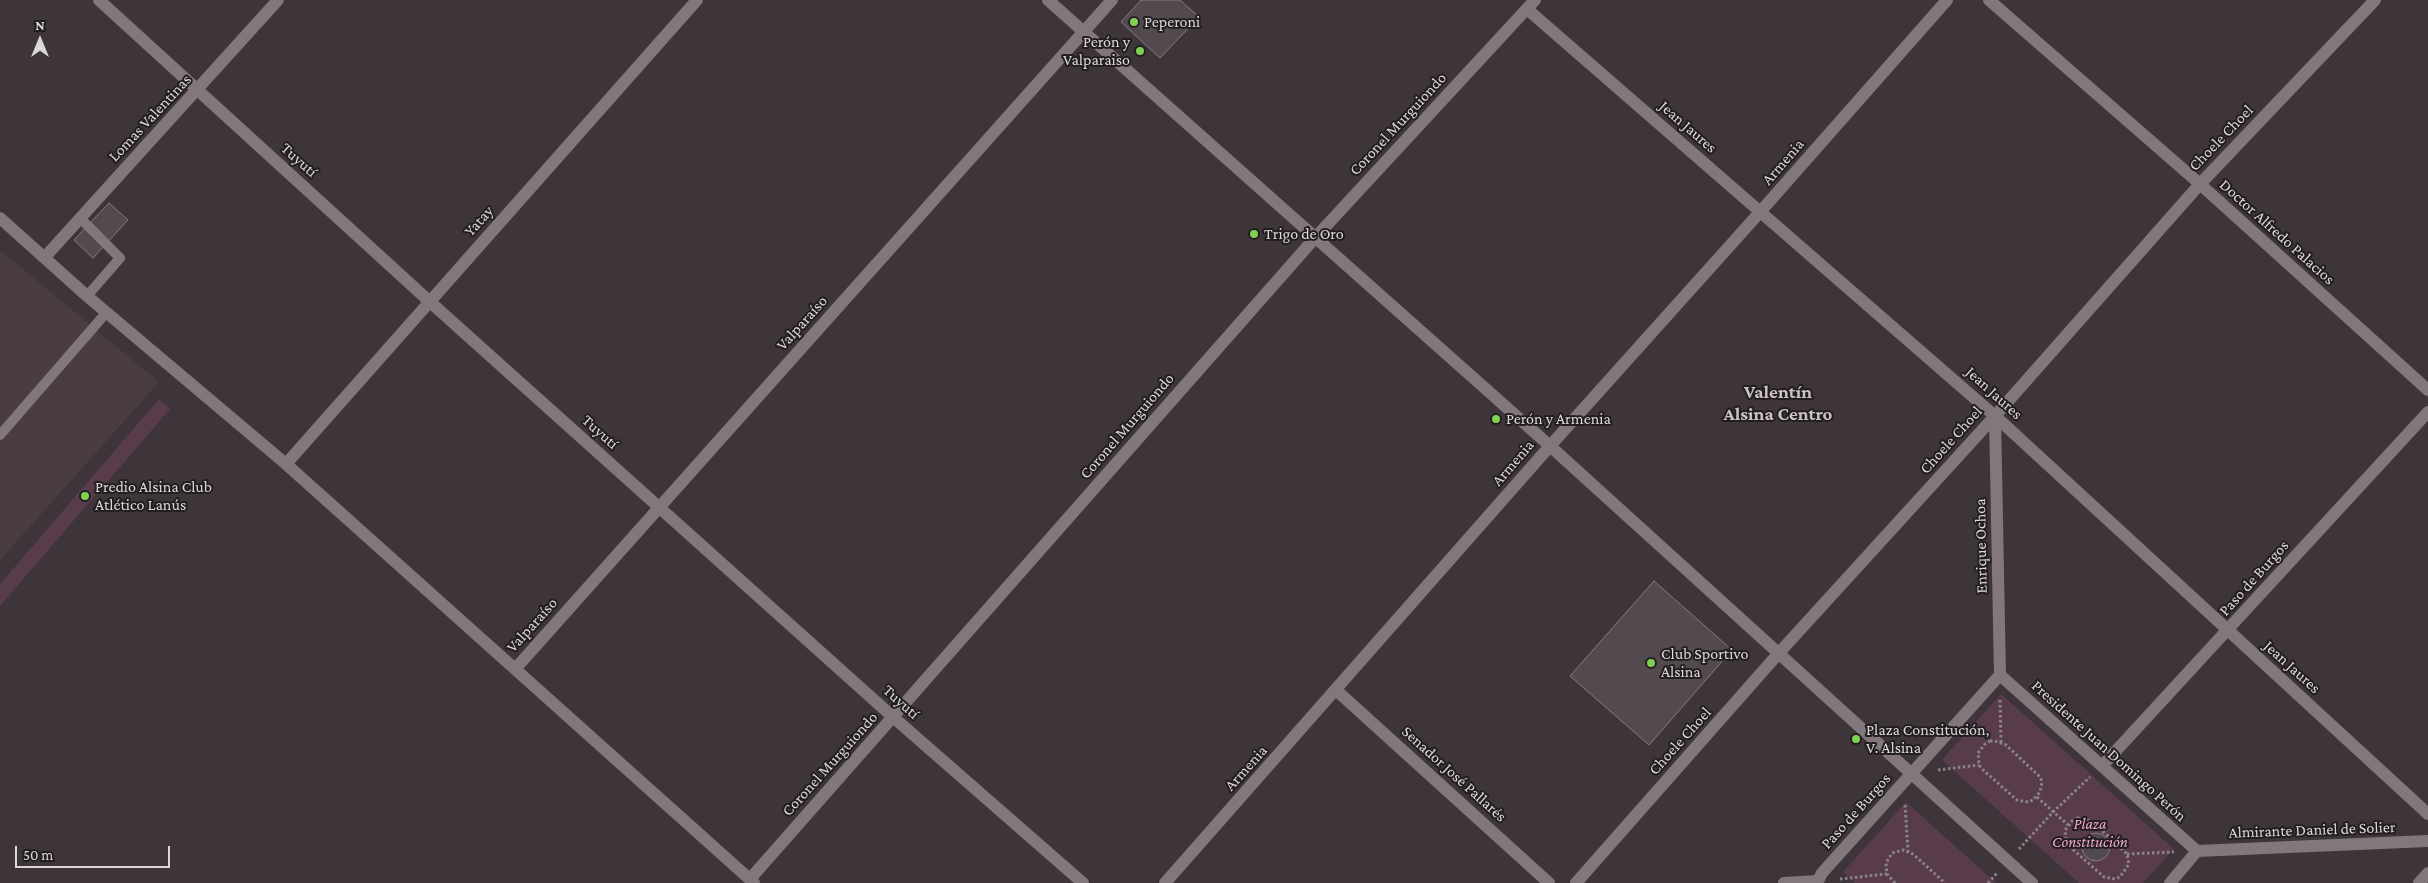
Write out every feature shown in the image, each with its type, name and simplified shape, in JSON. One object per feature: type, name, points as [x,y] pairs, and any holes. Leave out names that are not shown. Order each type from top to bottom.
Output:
[{"type":"street","name":"Tuyutí","points":[[99,0],[429,301],[893,717],[1083,883]]},
{"type":"street","name":"Lomas Valentinas","points":[[45,257],[278,0]]},
{"type":"street","name":"Yatay","points":[[286,464],[697,0]]},
{"type":"street","points":[[1048,0],[1314,239],[1550,446],[1778,654],[1907,778],[2032,883]]},
{"type":"street","name":"Valparaíso","points":[[516,668],[1112,0]]},
{"type":"street","name":"Armenia","points":[[1165,883],[1550,446],[1947,0]]},
{"type":"street","name":"Doctor Alfredo Palacios","points":[[1989,0],[2200,184],[2428,390]]},
{"type":"street","name":"Choele Choel","points":[[1576,883],[1778,654],[1995,416],[2200,184],[2374,0]]},
{"type":"street","name":"Jean Jaures","points":[[1531,5],[1761,211],[1995,416],[2428,814]]},
{"type":"street","name":"Coronel Murguiondo","points":[[752,881],[893,717],[1314,239],[1531,5]]},
{"type":"street","points":[[0,218],[106,313],[286,464],[752,881]]},
{"type":"street","name":"Paso de Burgos","points":[[2102,766],[2428,412]]},
{"type":"street","name":"Enrique Ochoa","points":[[1995,416],[2000,675]]},
{"type":"street","name":"Paso de Burgos","points":[[1819,882],[1822,873],[2000,675]]},
{"type":"street","name":"Presidente Juan Domingo Perón","points":[[2000,675],[2197,851]]},
{"type":"street","name":"Senador José Pallarés","points":[[1336,690],[1549,883]]},
{"type":"street","name":"Almirante Daniel de Solier","points":[[2197,851],[2428,841]]},
{"type":"street","points":[[2170,883],[2197,851]]},
{"type":"street","points":[[2419,883],[2428,873]]},
{"type":"street","points":[[1784,883],[1819,882]]},
{"type":"lane","points":[[80,218],[120,258],[87,296]]},
{"type":"lane","points":[[0,435],[106,313]]},
{"type":"path","points":[[2000,675],[2001,742]]},
{"type":"path","points":[[1990,741],[2001,742],[2040,777],[2042,787],[2037,797],[2028,802],[2017,800],[1979,765],[1978,754],[1980,748],[1990,741]]},
{"type":"path","points":[[1908,851],[1907,778],[1979,765]]},
{"type":"path","points":[[2008,861],[2053,812],[2102,766]]},
{"type":"path","points":[[2037,797],[2068,825]]},
{"type":"path","points":[[2077,818],[2088,819],[2127,854],[2129,864],[2124,874],[2109,881],[2100,874],[2069,846],[2065,836],[2068,825],[2077,818]]},
{"type":"path","points":[[1895,883],[1887,874],[1885,868],[1888,858],[1897,851],[1908,851],[1945,883]]},
{"type":"path","points":[[2127,854],[2197,851]]},
{"type":"path","points":[[1819,882],[1887,874]]},
{"type":"shaded area","points":[[0,250],[159,382],[0,560]]},
{"type":"green space","name":"Predio Alsina Club Atlético Lanús","points":[[159,399],[170,409],[0,606],[0,584]]},
{"type":"green space","name":"Plaza Constitución","points":[[2001,694],[2174,849],[2143,883],[2079,883],[1942,760]]},
{"type":"green space","points":[[1906,802],[1996,883],[1855,883],[1843,872]]},
{"type":"building","points":[[1141,0],[1180,0],[1199,17],[1160,58],[1121,22]]},
{"type":"building","points":[[109,203],[128,220],[93,258],[74,240]]},
{"type":"building","name":"Club Sportivo Alsina","points":[[1654,581],[1732,650],[1649,745],[1570,676]]},
{"type":"building","points":[[2096,833],[2106,837],[2110,847],[2106,857],[2096,861],[2086,857],[2082,847],[2086,837]]},
{"type":"place","name":"Peperoni","points":[[1134,22]]},
{"type":"place","name":"Perón y Valparaiso","points":[[1140,51]]},
{"type":"place","name":"Trigo de Oro","points":[[1254,234]]},
{"type":"place","name":"Perón y Armenia","points":[[1496,419]]},
{"type":"place","name":"Predio Alsina Club Atlético Lanús","points":[[85,496]]},
{"type":"place","name":"Club Sportivo Alsina","points":[[1651,663]]},
{"type":"place","name":"Plaza Constitución, V. Alsina","points":[[1856,739]]},
{"type":"district","name":"Valentín Alsina Centro","points":[[1778,403]]}]
